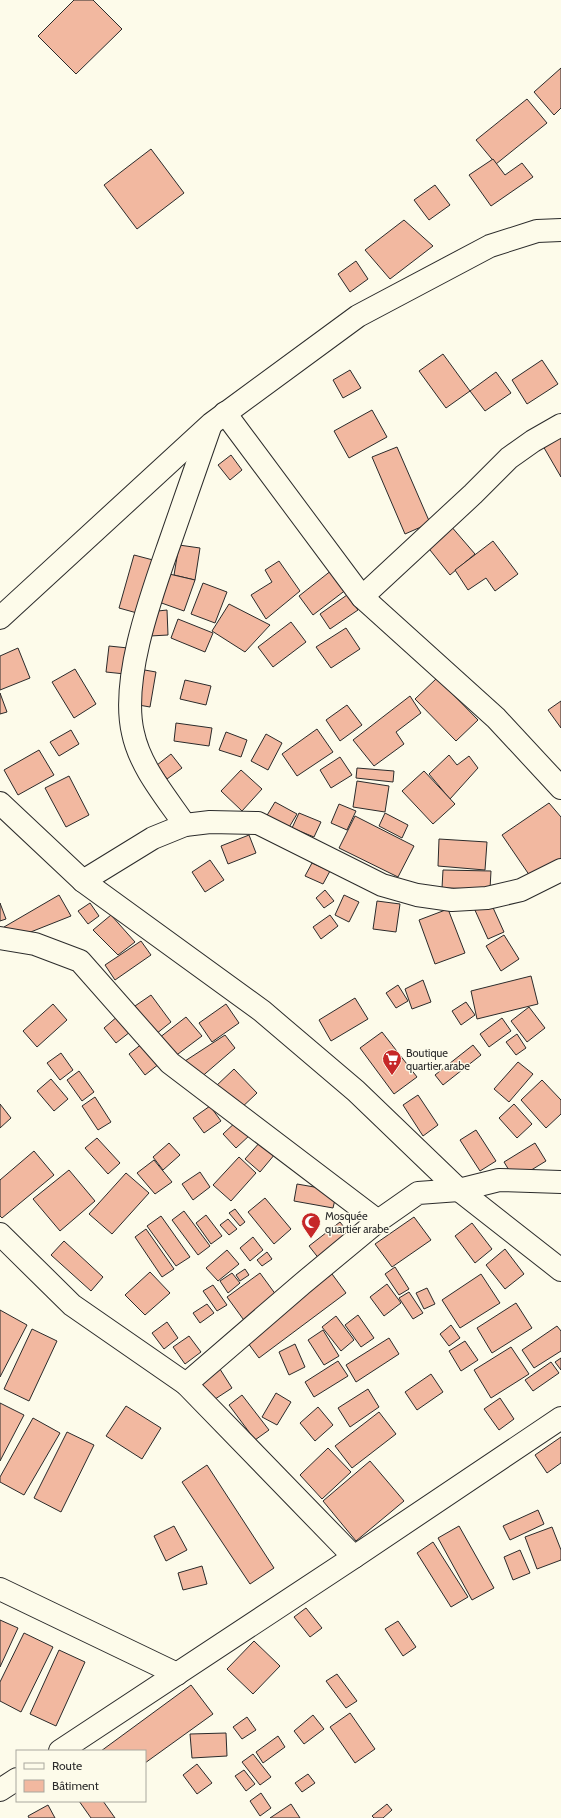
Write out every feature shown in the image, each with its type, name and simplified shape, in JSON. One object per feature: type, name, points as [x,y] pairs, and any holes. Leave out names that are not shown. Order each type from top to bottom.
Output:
[{"type":"street","points":[[0,618],[218,418],[358,316],[490,246],[537,231],[561,230]]},
{"type":"street","points":[[218,418],[362,597],[496,718],[561,788]]},
{"type":"street","points":[[185,825],[142,760],[133,733],[130,698],[136,660],[148,605],[218,418]]},
{"type":"street","points":[[362,597],[473,494],[509,458],[533,441],[561,425]]},
{"type":"street","points":[[0,803],[83,881],[262,1010],[356,1091],[459,1190],[561,1270]]},
{"type":"street","points":[[83,881],[153,838],[185,825],[210,822],[258,823],[382,885],[417,895],[452,900],[487,898],[521,890],[561,870]]},
{"type":"street","points":[[0,938],[35,944],[80,961],[170,1063],[378,1221]]},
{"type":"street","points":[[186,1384],[378,1221],[418,1193],[459,1190],[499,1180],[558,1177]]},
{"type":"street","points":[[0,1234],[72,1305],[186,1384],[354,1557]]},
{"type":"street","points":[[62,1750],[561,1418]]},
{"type":"street","points":[[0,1589],[177,1674]]},
{"type":"street","points":[[0,1790],[16,1780]]},
{"type":"building","points":[[74,0],[93,0],[122,29],[76,74],[38,36]]},
{"type":"building","points":[[561,68],[561,108],[554,115],[534,92]]},
{"type":"building","points":[[527,99],[547,123],[496,164],[476,140]]},
{"type":"building","points":[[151,149],[184,193],[137,229],[104,185]]},
{"type":"building","points":[[493,159],[505,175],[522,163],[533,177],[491,206],[469,175]]},
{"type":"building","points":[[435,185],[450,205],[429,220],[414,200]]},
{"type":"building","points":[[404,220],[433,246],[390,279],[365,250]]},
{"type":"building","points":[[356,261],[368,279],[350,292],[338,274]]},
{"type":"building","points":[[443,354],[470,391],[446,408],[419,371]]},
{"type":"building","points":[[542,360],[558,384],[527,404],[512,380]]},
{"type":"building","points":[[350,370],[361,388],[343,398],[333,380]]},
{"type":"building","points":[[496,372],[511,393],[485,411],[470,391]]},
{"type":"building","points":[[372,410],[387,437],[349,458],[334,431]]},
{"type":"building","points":[[560,436],[561,438],[561,477],[543,446]]},
{"type":"building","points":[[397,447],[430,523],[405,534],[372,457]]},
{"type":"building","points":[[231,455],[242,470],[230,480],[218,465]]},
{"type":"building","points":[[450,525],[475,554],[450,575],[426,545]]},
{"type":"building","points":[[493,541],[518,574],[495,591],[486,578],[468,590],[455,570]]},
{"type":"building","points":[[179,545],[200,548],[195,580],[174,575]]},
{"type":"building","points":[[134,555],[153,560],[137,613],[119,608]]},
{"type":"building","points":[[279,561],[300,591],[266,619],[251,595],[272,582],[265,570]]},
{"type":"building","points":[[332,570],[347,589],[313,615],[299,596]]},
{"type":"building","points":[[165,573],[195,580],[184,611],[156,601]]},
{"type":"building","points":[[203,583],[227,592],[215,623],[191,614]]},
{"type":"building","points":[[347,595],[358,610],[330,629],[320,614]]},
{"type":"building","points":[[229,604],[270,625],[245,652],[212,631]]},
{"type":"building","points":[[167,610],[168,635],[150,636],[149,612]]},
{"type":"building","points":[[178,619],[213,633],[205,652],[171,638]]},
{"type":"building","points":[[291,622],[306,642],[273,667],[258,647]]},
{"type":"building","points":[[346,628],[360,649],[331,668],[316,647]]},
{"type":"building","points":[[109,646],[128,648],[125,674],[106,672]]},
{"type":"building","points":[[18,648],[30,678],[0,690],[0,656]]},
{"type":"building","points":[[75,669],[96,704],[74,718],[52,682]]},
{"type":"building","points":[[139,669],[156,672],[150,707],[133,704]]},
{"type":"building","points":[[437,678],[478,720],[456,741],[415,699]]},
{"type":"building","points":[[185,680],[211,686],[206,705],[180,699]]},
{"type":"building","points":[[0,693],[7,712],[0,714]]},
{"type":"building","points":[[410,696],[421,713],[396,732],[404,744],[374,766],[353,740]]},
{"type":"building","points":[[561,701],[561,728],[548,710]]},
{"type":"building","points":[[347,705],[362,725],[340,741],[326,720]]},
{"type":"building","points":[[176,723],[212,728],[209,746],[174,741]]},
{"type":"building","points":[[317,729],[333,752],[297,776],[282,754]]},
{"type":"building","points":[[71,730],[79,744],[59,756],[50,742]]},
{"type":"building","points":[[226,732],[247,740],[241,757],[219,750]]},
{"type":"building","points":[[266,734],[282,743],[268,770],[251,761]]},
{"type":"building","points":[[39,750],[54,775],[18,795],[4,770]]},
{"type":"building","points":[[171,754],[182,768],[167,779],[157,765]]},
{"type":"building","points":[[449,755],[457,765],[469,756],[478,768],[450,799],[429,774]]},
{"type":"building","points":[[340,757],[352,775],[331,788],[320,770]]},
{"type":"building","points":[[357,768],[394,771],[393,782],[356,778]]},
{"type":"building","points":[[241,770],[262,789],[242,811],[221,791]]},
{"type":"building","points":[[424,771],[455,804],[433,824],[402,791]]},
{"type":"building","points":[[69,776],[89,815],[66,827],[45,788]]},
{"type":"building","points":[[357,781],[389,786],[385,812],[353,807]]},
{"type":"building","points":[[275,802],[297,814],[288,829],[266,817]]},
{"type":"building","points":[[549,803],[561,817],[561,864],[532,879],[502,835]]},
{"type":"building","points":[[339,804],[356,811],[347,830],[331,823]]},
{"type":"building","points":[[299,813],[321,822],[314,837],[292,828]]},
{"type":"building","points":[[385,813],[408,825],[402,838],[379,826]]},
{"type":"building","points":[[355,816],[414,846],[398,877],[339,848]]},
{"type":"building","points":[[249,835],[256,853],[228,864],[221,846]]},
{"type":"building","points":[[439,839],[487,842],[485,870],[438,866]]},
{"type":"building","points":[[210,860],[224,880],[205,892],[192,872]]},
{"type":"building","points":[[312,863],[330,871],[323,884],[305,876]]},
{"type":"building","points":[[443,870],[491,871],[490,889],[442,888]]},
{"type":"building","points":[[325,890],[334,901],[324,908],[316,898]]},
{"type":"building","points":[[59,895],[71,916],[13,939],[4,927]]},
{"type":"building","points":[[344,895],[359,902],[349,922],[335,915]]},
{"type":"building","points":[[377,901],[400,904],[396,932],[373,929]]},
{"type":"building","points":[[490,901],[504,932],[488,939],[474,908]]},
{"type":"building","points":[[0,903],[6,919],[0,921]]},
{"type":"building","points":[[90,903],[99,916],[88,924],[78,911]]},
{"type":"building","points":[[448,909],[465,953],[435,964],[419,920]]},
{"type":"building","points":[[111,915],[135,942],[118,955],[93,930]]},
{"type":"building","points":[[330,915],[338,926],[321,939],[313,927]]},
{"type":"building","points":[[504,935],[519,959],[501,971],[486,946]]},
{"type":"building","points":[[141,941],[151,955],[115,980],[105,965]]},
{"type":"building","points":[[531,976],[538,1004],[477,1019],[471,991]]},
{"type":"building","points":[[423,980],[431,1002],[412,1009],[405,989]]},
{"type":"building","points":[[398,985],[408,1001],[396,1008],[386,993]]},
{"type":"building","points":[[151,995],[171,1022],[156,1034],[135,1006]]},
{"type":"building","points":[[355,998],[368,1019],[331,1041],[319,1020]]},
{"type":"building","points":[[466,1002],[475,1015],[461,1025],[452,1011]]},
{"type":"building","points":[[53,1004],[67,1020],[37,1047],[23,1031]]},
{"type":"building","points":[[226,1004],[239,1023],[212,1042],[199,1023]]},
{"type":"building","points":[[529,1007],[545,1028],[527,1042],[511,1021]]},
{"type":"building","points":[[118,1016],[130,1032],[116,1043],[104,1028]]},
{"type":"building","points":[[186,1017],[202,1036],[174,1057],[159,1038]]},
{"type":"building","points":[[502,1018],[511,1031],[489,1047],[480,1034]]},
{"type":"building","points":[[382,1032],[417,1077],[394,1094],[360,1048]]},
{"type":"building","points":[[517,1034],[526,1048],[516,1055],[506,1042]]},
{"type":"building","points":[[225,1035],[235,1048],[199,1079],[185,1061]]},
{"type":"building","points":[[143,1043],[159,1064],[145,1075],[129,1054]]},
{"type":"building","points":[[473,1045],[481,1055],[443,1085],[435,1075]]},
{"type":"building","points":[[61,1053],[73,1070],[60,1080],[47,1063]]},
{"type":"building","points":[[518,1062],[533,1074],[509,1102],[494,1089]]},
{"type":"building","points":[[234,1069],[257,1093],[238,1111],[215,1087]]},
{"type":"building","points":[[79,1071],[94,1092],[82,1101],[67,1080]]},
{"type":"building","points":[[51,1079],[68,1099],[54,1111],[37,1091]]},
{"type":"building","points":[[542,1080],[561,1100],[561,1114],[546,1128],[521,1100]]},
{"type":"building","points":[[418,1095],[438,1125],[423,1136],[403,1105]]},
{"type":"building","points":[[95,1097],[111,1122],[98,1130],[82,1106]]},
{"type":"building","points":[[0,1104],[11,1118],[0,1128]]},
{"type":"building","points":[[514,1104],[532,1124],[517,1138],[499,1118]]},
{"type":"building","points":[[210,1106],[221,1121],[204,1133],[193,1118]]},
{"type":"building","points":[[238,1120],[251,1134],[236,1148],[223,1134]]},
{"type":"building","points":[[476,1130],[496,1161],[480,1171],[460,1140]]},
{"type":"building","points":[[97,1138],[120,1163],[108,1174],[85,1148]]},
{"type":"building","points":[[261,1141],[275,1154],[260,1172],[245,1159]]},
{"type":"building","points":[[169,1143],[180,1155],[163,1170],[153,1157]]},
{"type":"building","points":[[535,1143],[546,1161],[515,1180],[504,1162]]},
{"type":"building","points":[[34,1151],[54,1175],[2,1218],[0,1216],[0,1180]]},
{"type":"building","points":[[239,1157],[256,1173],[231,1201],[213,1185]]},
{"type":"building","points":[[154,1160],[172,1182],[155,1194],[137,1173]]},
{"type":"building","points":[[69,1170],[95,1201],[60,1231],[33,1199]]},
{"type":"building","points":[[200,1172],[210,1187],[193,1200],[182,1184]]},
{"type":"building","points":[[126,1173],[149,1193],[112,1234],[89,1214]]},
{"type":"building","points":[[297,1184],[337,1191],[333,1208],[294,1201]]},
{"type":"building","points":[[265,1198],[291,1229],[274,1244],[248,1212]]},
{"type":"building","points":[[235,1209],[245,1222],[240,1226],[229,1213]]},
{"type":"building","points":[[184,1211],[210,1246],[198,1255],[172,1220]]},
{"type":"building","points":[[206,1215],[222,1236],[211,1244],[196,1223]]},
{"type":"building","points":[[161,1216],[190,1257],[176,1266],[147,1226]]},
{"type":"building","points":[[414,1217],[431,1240],[392,1267],[375,1244]]},
{"type":"building","points":[[228,1219],[237,1229],[229,1235],[220,1225]]},
{"type":"building","points":[[340,1222],[351,1236],[320,1260],[309,1246]]},
{"type":"building","points":[[472,1223],[492,1249],[475,1263],[455,1236]]},
{"type":"building","points":[[146,1229],[174,1269],[162,1277],[135,1237]]},
{"type":"building","points":[[253,1237],[263,1250],[250,1261],[240,1248]]},
{"type":"building","points":[[64,1241],[103,1277],[91,1291],[51,1255]]},
{"type":"building","points":[[505,1249],[524,1274],[505,1289],[486,1265]]},
{"type":"building","points":[[227,1250],[239,1264],[218,1281],[206,1268]]},
{"type":"building","points":[[267,1252],[272,1259],[262,1266],[257,1260]]},
{"type":"building","points":[[395,1267],[409,1289],[399,1295],[385,1274]]},
{"type":"building","points":[[245,1269],[249,1275],[240,1281],[236,1275]]},
{"type":"building","points":[[150,1272],[170,1293],[145,1315],[125,1295]]},
{"type":"building","points":[[232,1273],[240,1283],[228,1293],[220,1281]]},
{"type":"building","points":[[260,1273],[279,1299],[246,1323],[227,1297]]},
{"type":"building","points":[[332,1274],[346,1293],[259,1358],[245,1339]]},
{"type":"building","points":[[481,1274],[500,1303],[460,1328],[442,1300]]},
{"type":"building","points":[[387,1284],[401,1303],[384,1316],[370,1297]]},
{"type":"building","points":[[213,1285],[227,1305],[217,1311],[203,1291]]},
{"type":"building","points":[[427,1288],[435,1304],[424,1309],[416,1293]]},
{"type":"building","points":[[409,1292],[423,1313],[413,1319],[399,1298]]},
{"type":"building","points":[[516,1303],[532,1328],[492,1353],[477,1328]]},
{"type":"building","points":[[207,1304],[214,1313],[200,1323],[193,1313]]},
{"type":"building","points":[[0,1310],[27,1325],[0,1377]]},
{"type":"building","points":[[358,1315],[374,1338],[361,1347],[345,1325]]},
{"type":"building","points":[[336,1316],[354,1340],[341,1351],[322,1327]]},
{"type":"building","points":[[167,1322],[178,1338],[164,1349],[152,1333]]},
{"type":"building","points":[[451,1325],[460,1338],[449,1346],[440,1334]]},
{"type":"building","points":[[557,1326],[561,1331],[561,1351],[534,1368],[522,1350]]},
{"type":"building","points":[[32,1329],[57,1341],[29,1401],[4,1389]]},
{"type":"building","points":[[323,1330],[339,1356],[324,1365],[308,1340]]},
{"type":"building","points":[[189,1336],[201,1352],[185,1364],[173,1347]]},
{"type":"building","points":[[389,1338],[399,1354],[356,1382],[346,1365]]},
{"type":"building","points":[[465,1341],[478,1360],[461,1371],[449,1351]]},
{"type":"building","points":[[295,1344],[305,1367],[289,1375],[279,1352]]},
{"type":"building","points":[[511,1347],[529,1374],[491,1398],[474,1370]]},
{"type":"building","points":[[561,1358],[561,1370],[555,1362]]},
{"type":"building","points":[[338,1361],[348,1376],[314,1397],[305,1382]]},
{"type":"building","points":[[551,1362],[559,1373],[533,1391],[525,1380]]},
{"type":"building","points":[[218,1366],[232,1388],[209,1403],[195,1382]]},
{"type":"building","points":[[431,1374],[443,1392],[417,1410],[405,1392]]},
{"type":"building","points":[[368,1389],[379,1407],[350,1427],[338,1408]]},
{"type":"building","points":[[276,1393],[291,1402],[277,1425],[262,1417]]},
{"type":"building","points":[[242,1395],[269,1430],[255,1440],[229,1405]]},
{"type":"building","points":[[500,1398],[514,1419],[499,1430],[484,1409]]},
{"type":"building","points":[[0,1403],[24,1415],[0,1461]]},
{"type":"building","points":[[126,1406],[161,1428],[142,1459],[106,1436]]},
{"type":"building","points":[[318,1407],[333,1425],[315,1441],[300,1423]]},
{"type":"building","points":[[379,1412],[396,1434],[352,1468],[335,1446]]},
{"type":"building","points":[[33,1418],[60,1433],[24,1495],[0,1482],[0,1477]]},
{"type":"building","points":[[67,1432],[94,1445],[61,1512],[34,1498]]},
{"type":"building","points":[[561,1437],[561,1463],[547,1473],[535,1455]]},
{"type":"building","points":[[328,1448],[351,1472],[322,1499],[300,1475]]},
{"type":"building","points":[[370,1461],[404,1501],[356,1541],[323,1501]]},
{"type":"building","points":[[207,1465],[274,1568],[250,1584],[182,1482]]},
{"type":"building","points":[[538,1510],[544,1524],[510,1540],[503,1526]]},
{"type":"building","points":[[174,1526],[187,1550],[166,1561],[154,1536]]},
{"type":"building","points":[[459,1526],[494,1588],[472,1600],[438,1538]]},
{"type":"building","points":[[552,1527],[561,1550],[561,1560],[537,1569],[525,1537]]},
{"type":"building","points":[[433,1542],[468,1597],[451,1607],[417,1553]]},
{"type":"building","points":[[520,1550],[530,1573],[513,1580],[504,1557]]},
{"type":"building","points":[[202,1566],[207,1584],[183,1590],[178,1573]]},
{"type":"building","points":[[306,1608],[322,1628],[310,1637],[294,1617]]},
{"type":"building","points":[[0,1620],[18,1628],[0,1667]]},
{"type":"building","points":[[398,1621],[416,1647],[403,1656],[385,1629]]},
{"type":"building","points":[[24,1633],[53,1647],[21,1712],[0,1701],[0,1682]]},
{"type":"building","points":[[254,1641],[280,1666],[253,1694],[227,1669]]},
{"type":"building","points":[[59,1650],[85,1662],[56,1726],[30,1714]]},
{"type":"building","points":[[337,1674],[357,1701],[346,1708],[326,1681]]},
{"type":"building","points":[[191,1685],[213,1714],[146,1762],[146,1750],[102,1750]]},
{"type":"building","points":[[350,1713],[375,1749],[355,1763],[330,1727]]},
{"type":"building","points":[[313,1715],[324,1729],[304,1744],[294,1731]]},
{"type":"building","points":[[247,1717],[256,1730],[242,1739],[233,1727]]},
{"type":"building","points":[[226,1733],[227,1756],[192,1758],[190,1734]]},
{"type":"building","points":[[278,1736],[285,1747],[263,1763],[256,1752]]},
{"type":"building","points":[[253,1754],[271,1777],[260,1785],[242,1762]]},
{"type":"building","points":[[197,1764],[212,1783],[197,1794],[183,1775]]},
{"type":"building","points":[[244,1770],[255,1784],[246,1791],[235,1776]]},
{"type":"building","points":[[308,1774],[315,1783],[302,1792],[295,1783]]},
{"type":"building","points":[[261,1793],[271,1808],[260,1816],[250,1801]]},
{"type":"building","points":[[80,1802],[104,1802],[115,1818],[91,1818]]},
{"type":"building","points":[[291,1804],[300,1818],[270,1818]]},
{"type":"building","points":[[387,1804],[392,1810],[383,1818],[374,1818],[372,1816]]},
{"type":"building","points":[[48,1805],[55,1818],[29,1818],[28,1816]]},
{"type":"place","name":"Boutique quartier arabe","points":[[392,1076]]},
{"type":"place","name":"Mosquée quartier arabe","points":[[311,1239]]}]
